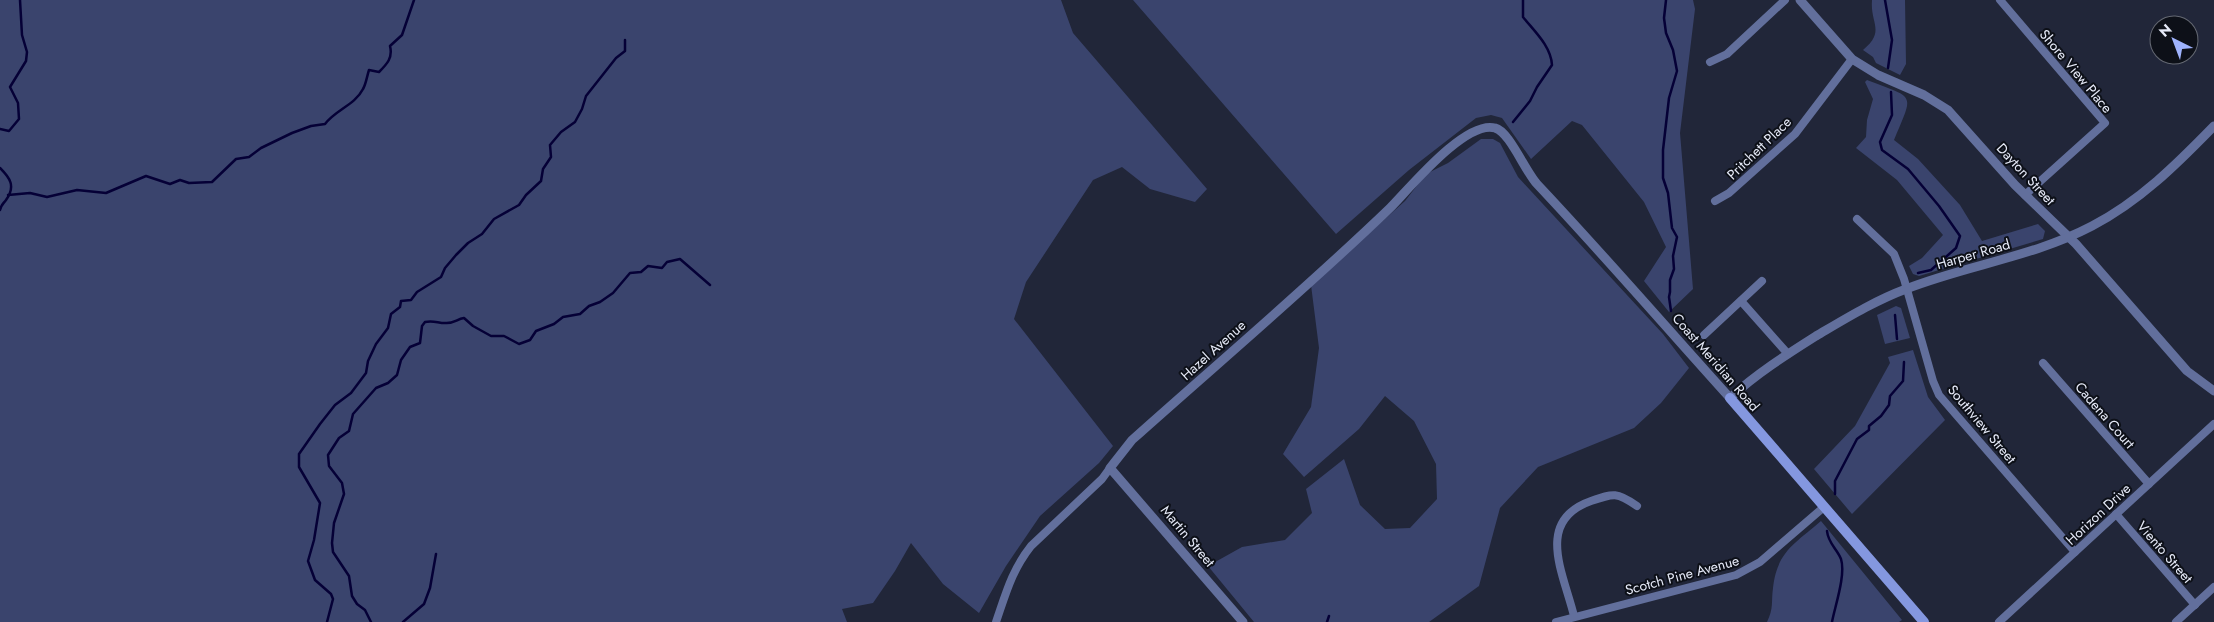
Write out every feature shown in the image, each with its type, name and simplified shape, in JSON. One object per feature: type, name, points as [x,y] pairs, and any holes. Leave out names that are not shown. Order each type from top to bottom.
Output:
[{"type":"main road","name":"Coast Meridian Road","points":[[1730,398],[1924,622]]},
{"type":"street","points":[[1710,62],[1727,54],[1785,0]]},
{"type":"street","name":"Dayton Street","points":[[1800,0],[1852,59],[1878,75],[1924,95],[1948,110],[2026,195],[2068,237],[2187,371],[2214,391]]},
{"type":"street","name":"Shore View Place","points":[[2000,0],[2105,123],[2026,195]]},
{"type":"street","name":"Pritchett Place","points":[[1715,201],[1730,193],[1794,134],[1852,59]]},
{"type":"street","name":"Harper Road","points":[[1730,398],[1753,378],[1788,354],[1851,315],[1907,288],[2022,254],[2068,237],[2100,222],[2143,192],[2182,160],[2214,126]]},
{"type":"street","name":"Coast Meridian Road","points":[[1485,128],[1496,128],[1506,136],[1533,178],[1615,267],[1730,398]]},
{"type":"street","name":"Hazel Avenue","points":[[996,622],[1011,576],[1021,558],[1031,546],[1102,479],[1132,440],[1364,232],[1426,168],[1465,138],[1485,128]]},
{"type":"street","name":"Southview Street","points":[[1857,219],[1894,254],[1907,288],[1933,381],[1939,395],[2075,552]]},
{"type":"street","points":[[1704,334],[1762,281]]},
{"type":"street","points":[[1740,301],[1788,354]]},
{"type":"street","name":"Cadena Court","points":[[2043,363],[2149,484]]},
{"type":"street","name":"Horizon Drive","points":[[2000,622],[2214,424]]},
{"type":"street","name":"Martin Street","points":[[1110,468],[1243,622]]},
{"type":"street","points":[[1574,616],[1556,546],[1562,522],[1576,507],[1608,495],[1620,495],[1637,506]]},
{"type":"street","name":"Scotch Pine Avenue","points":[[1556,622],[1736,576],[1760,562],[1824,507]]},
{"type":"street","name":"Viento Street","points":[[2116,514],[2195,605]]},
{"type":"street","points":[[2176,622],[2214,588]]},
{"type":"shaded area","points":[[0,0],[1061,0],[1073,33],[1207,189],[1195,202],[1150,189],[1122,167],[1093,180],[1026,282],[1014,319],[1113,446],[1099,463],[1040,516],[1006,566],[979,613],[943,584],[911,543],[873,603],[842,609],[847,622],[0,622]]},
{"type":"shaded area","points":[[1133,0],[1693,0],[1695,9],[1680,133],[1693,289],[1669,312],[1644,281],[1666,247],[1644,202],[1582,125],[1572,121],[1531,159],[1502,118],[1491,115],[1476,118],[1409,170],[1336,234]]},
{"type":"shaded area","points":[[1872,0],[1905,0],[1906,64],[1900,75],[1876,63],[1873,57],[1863,50],[1874,38],[1875,27]]},
{"type":"shaded area","points":[[1867,80],[1895,91],[1906,99],[1905,113],[1894,140],[1918,159],[1960,205],[1982,241],[2038,224],[2045,231],[2043,239],[1919,276],[1913,274],[1909,266],[1922,258],[1943,235],[1897,180],[1856,148],[1866,137],[1867,120],[1873,99],[1865,82]]},
{"type":"shaded area","points":[[1481,139],[1493,139],[1500,143],[1518,177],[1663,334],[1689,368],[1661,403],[1634,428],[1538,467],[1500,508],[1479,586],[1429,622],[1254,622],[1208,566],[1242,547],[1285,540],[1312,513],[1306,489],[1344,459],[1360,505],[1385,529],[1410,528],[1437,499],[1436,464],[1414,421],[1385,396],[1359,429],[1304,477],[1283,454],[1311,407],[1319,348],[1311,285],[1405,201],[1426,174],[1448,163]]},
{"type":"shaded area","points":[[1896,306],[1901,308],[1910,338],[1885,344],[1877,315]]},
{"type":"shaded area","points":[[1913,350],[1928,397],[1945,420],[1852,514],[1814,469],[1855,426],[1890,363],[1888,357]]},
{"type":"shaded area","points":[[1821,521],[1902,620],[1899,622],[1767,622],[1771,609],[1775,575],[1783,556]]},
{"type":"waterway","points":[[0,129],[9,131],[19,119],[18,103],[10,87],[26,61],[27,52],[22,35],[20,0]]},
{"type":"waterway","points":[[8,195],[30,193],[47,197],[77,190],[106,193],[146,176],[170,184],[180,180],[189,183],[212,182],[236,159],[249,157],[261,148],[292,133],[311,126],[325,124],[355,99],[364,87],[369,70],[379,72],[389,60],[391,54],[390,46],[402,35],[414,0]]},
{"type":"waterway","points":[[1513,122],[1530,101],[1552,65],[1549,51],[1523,17],[1523,0]]},
{"type":"waterway","points":[[1666,0],[1664,18],[1666,33],[1673,50],[1677,71],[1669,98],[1663,150],[1663,178],[1668,193],[1672,228],[1677,237],[1673,256],[1674,269],[1670,280],[1669,297],[1671,311]]},
{"type":"waterway","points":[[1885,0],[1892,40],[1888,68]]},
{"type":"waterway","points":[[327,622],[333,599],[331,594],[315,580],[308,561],[314,540],[320,503],[299,467],[299,454],[335,405],[351,393],[366,373],[368,361],[376,344],[388,328],[391,314],[400,307],[401,301],[411,300],[417,292],[441,277],[445,268],[468,243],[482,234],[494,219],[519,205],[526,195],[541,181],[543,169],[551,157],[550,145],[561,132],[575,122],[586,96],[616,58],[625,51],[625,40]]},
{"type":"waterway","points":[[1891,92],[1892,115],[1880,142],[1882,150],[1908,169],[1939,206],[1960,236],[1956,248],[1931,270],[1918,273]]},
{"type":"waterway","points":[[0,168],[7,175],[11,186],[9,195],[0,210]]},
{"type":"waterway","points":[[371,622],[365,610],[357,604],[352,596],[349,576],[333,552],[334,523],[344,494],[342,483],[329,466],[328,455],[339,438],[349,431],[353,414],[376,388],[388,383],[397,375],[401,360],[410,347],[420,343],[422,326],[425,322],[448,323],[464,318],[473,326],[491,336],[504,336],[519,344],[530,340],[536,331],[554,324],[563,317],[580,314],[589,306],[600,302],[613,293],[630,273],[641,272],[648,266],[662,268],[667,262],[680,259],[710,285]]},
{"type":"waterway","points":[[1895,315],[1897,339]]},
{"type":"waterway","points":[[1835,494],[1835,481],[1857,439],[1869,430],[1869,426],[1881,416],[1889,405],[1890,396],[1903,381],[1904,362]]},
{"type":"waterway","points":[[1827,531],[1829,539],[1841,559],[1842,566],[1841,582],[1832,622]]},
{"type":"waterway","points":[[403,622],[424,604],[430,588],[436,554]]},
{"type":"waterway","points":[[1327,622],[1329,616]]}]
